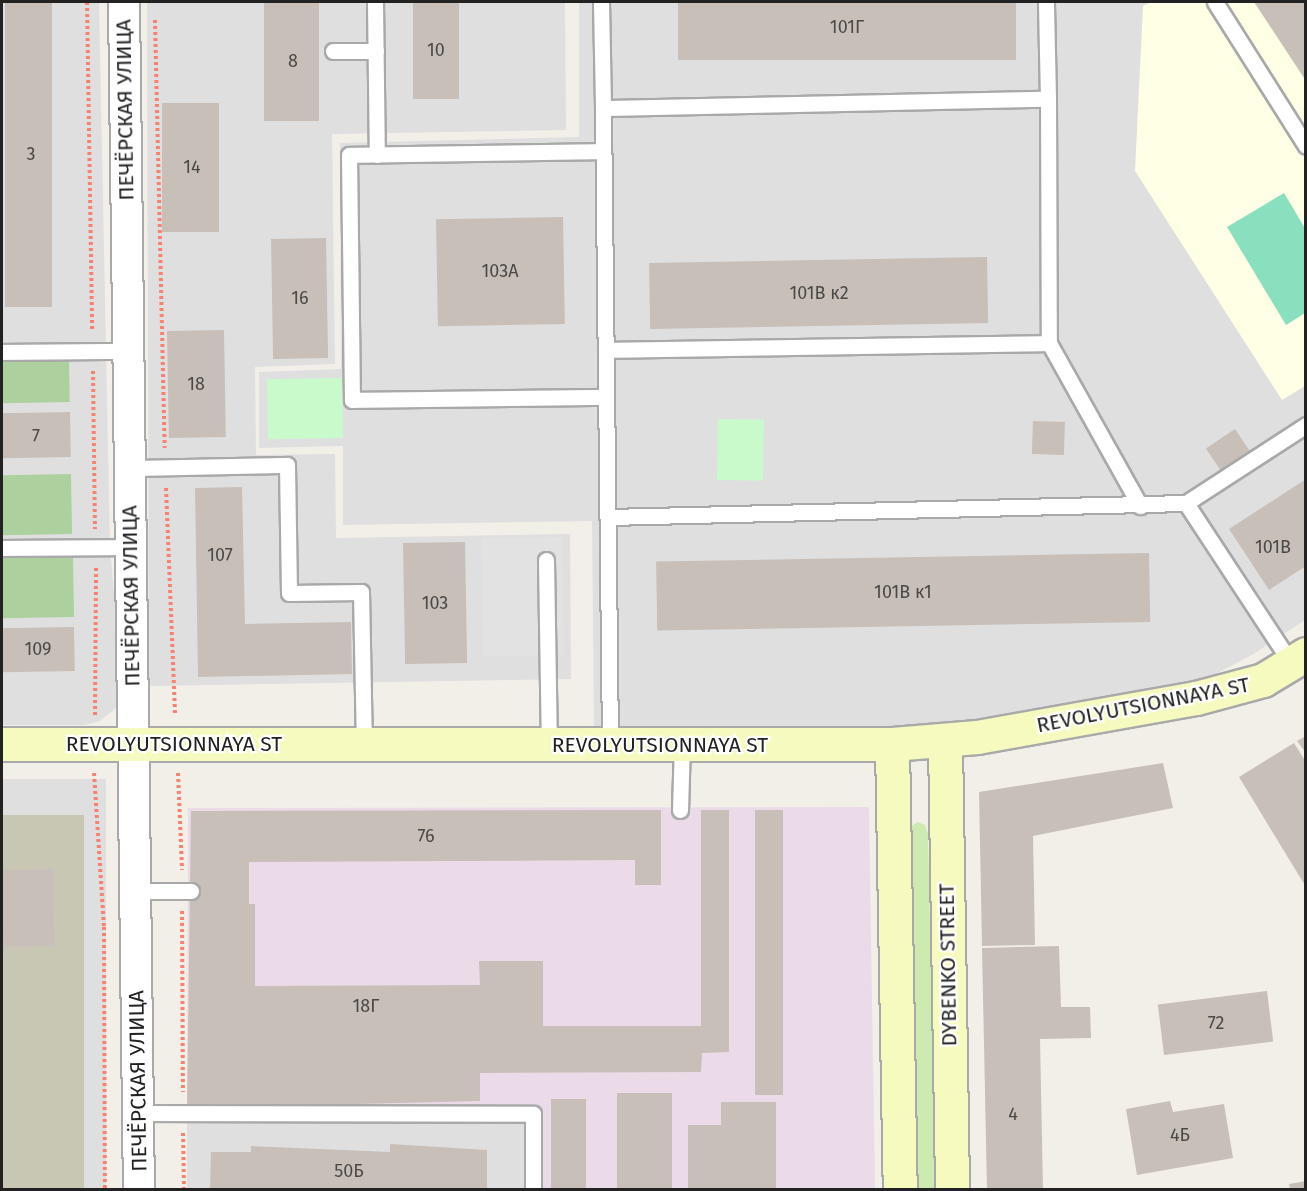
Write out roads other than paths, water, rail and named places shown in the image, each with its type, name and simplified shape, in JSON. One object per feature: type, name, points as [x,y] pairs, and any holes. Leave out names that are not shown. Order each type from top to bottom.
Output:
[{"type":"main road","name":"REVOLYUTSIONNAYA ST","points":[[2,744],[892,744],[945,741],[1196,698],[1263,680],[1298,658]]},
{"type":"main road","name":"DYBENKO STREET","points":[[945,741],[952,1190]]},
{"type":"main road","points":[[892,744],[900,1190]]},
{"type":"street","name":"ПЕЧЁРСКАЯ УЛИЦА","points":[[124,2],[137,1113],[140,1190]]},
{"type":"lane","points":[[375,2],[377,155]]},
{"type":"lane","points":[[601,2],[610,744]]},
{"type":"lane","points":[[1046,2],[1049,343],[1140,506]]},
{"type":"lane","points":[[1215,2],[1305,146]]},
{"type":"lane","points":[[333,51],[376,51]]},
{"type":"lane","points":[[603,108],[1048,99]]},
{"type":"lane","points":[[603,151],[349,155],[352,400],[606,397]]},
{"type":"lane","points":[[606,350],[1049,343]]},
{"type":"lane","points":[[2,352],[128,351]]},
{"type":"lane","points":[[608,517],[1140,506],[1186,503],[1305,425]]},
{"type":"lane","points":[[129,468],[287,465],[289,593],[361,592],[364,744]]},
{"type":"lane","points":[[1186,503],[1298,658]]},
{"type":"lane","points":[[2,548],[130,547]]},
{"type":"lane","points":[[546,560],[549,744]]},
{"type":"lane","points":[[681,810],[682,744]]},
{"type":"lane","points":[[135,891],[186,891]]},
{"type":"lane","points":[[137,1113],[533,1114],[533,1190]]}]
